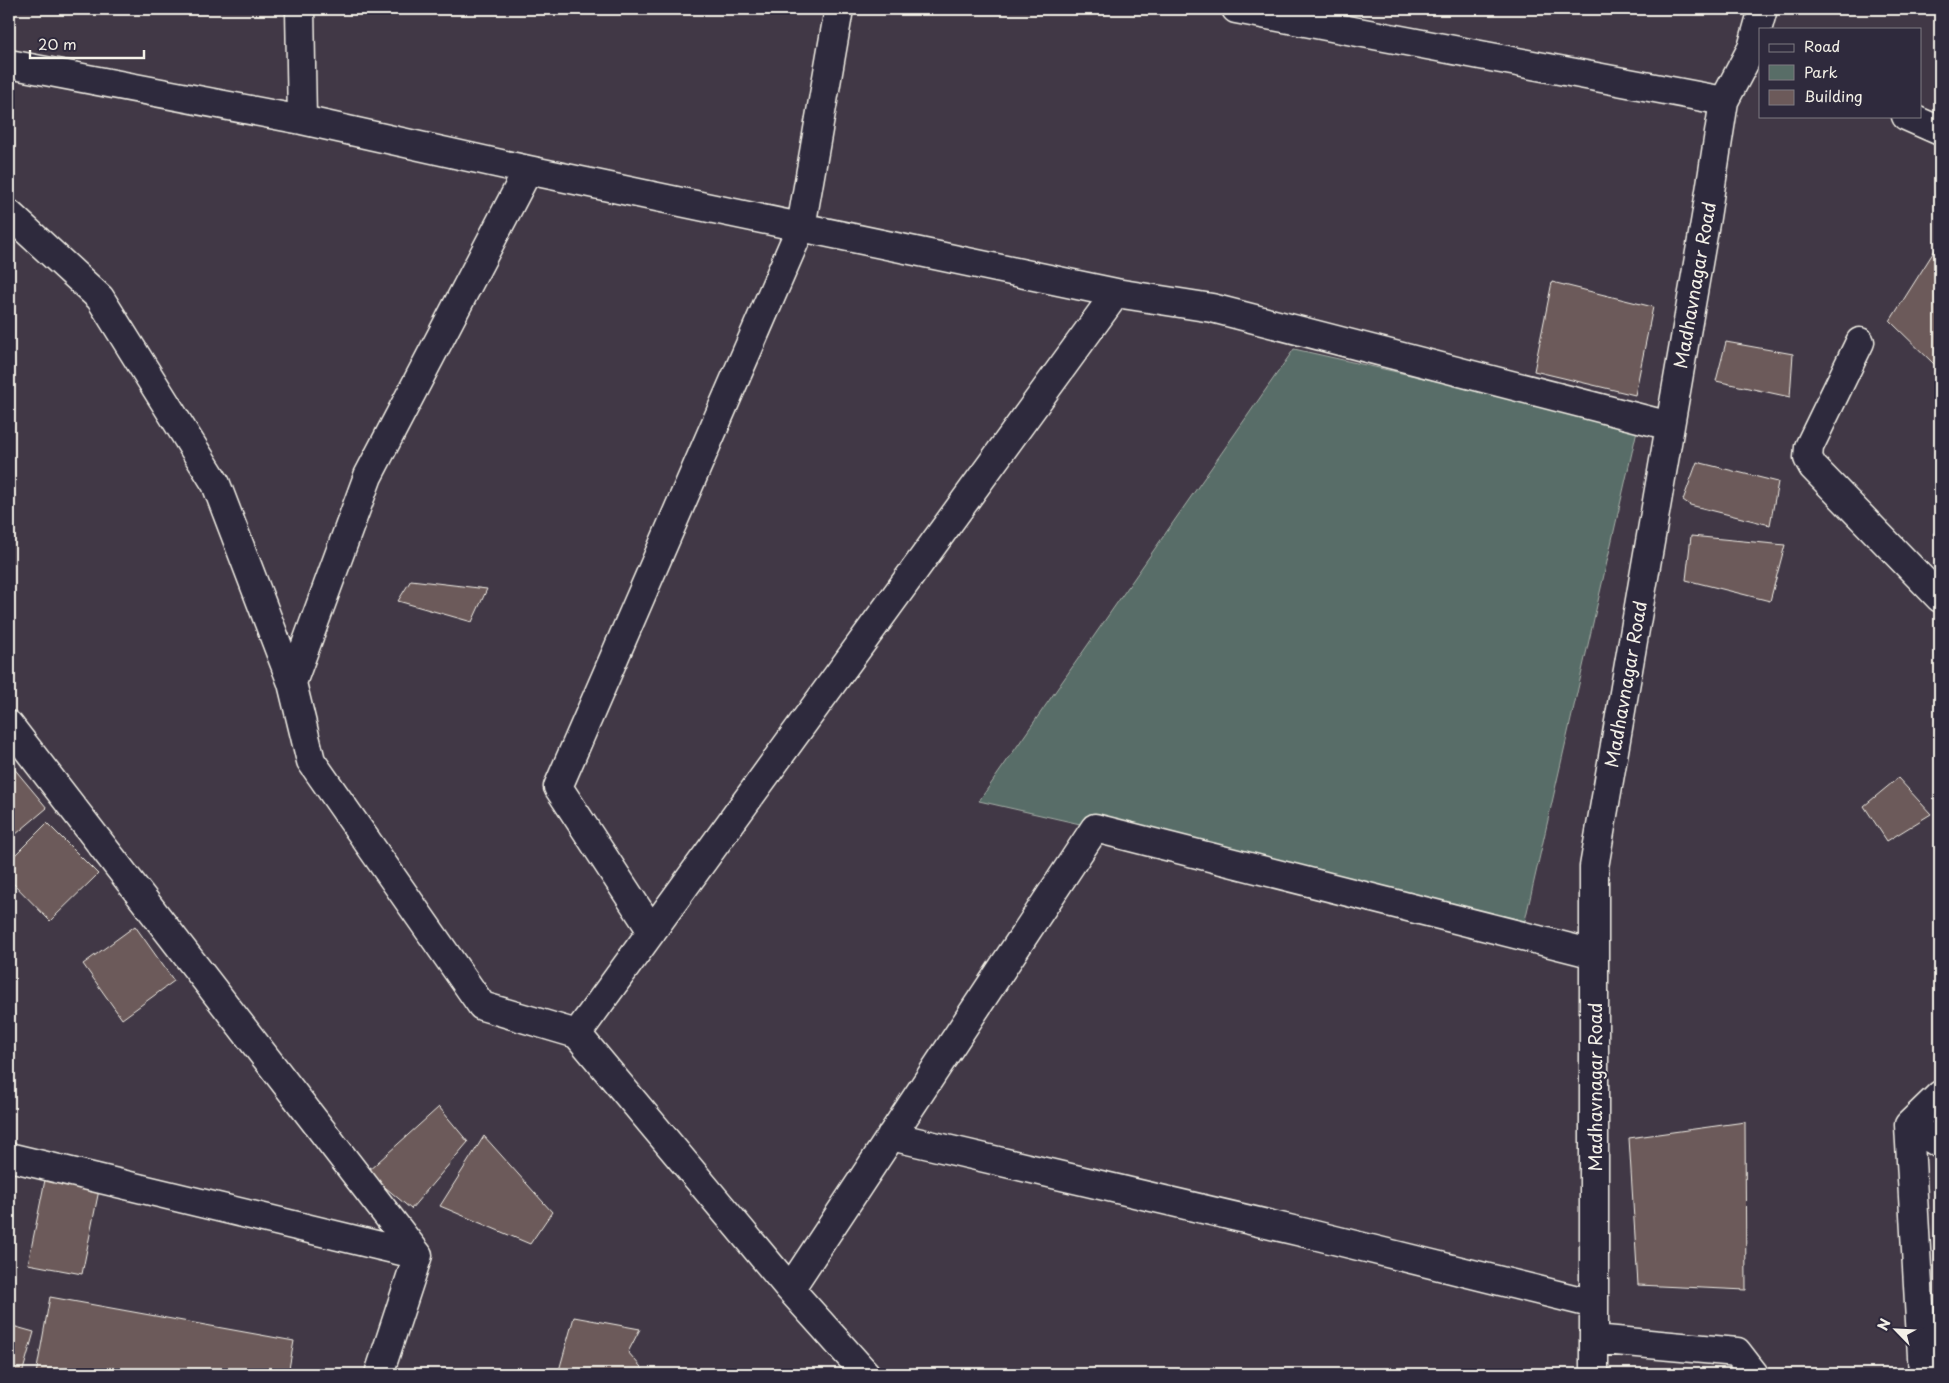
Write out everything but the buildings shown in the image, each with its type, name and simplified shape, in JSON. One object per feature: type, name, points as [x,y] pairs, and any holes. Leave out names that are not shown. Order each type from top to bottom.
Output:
[{"type":"street","points":[[300,9],[302,120]]},
{"type":"street","points":[[652,931],[558,787],[801,227],[839,9]]},
{"type":"street","points":[[1236,9],[1724,101]]},
{"type":"street","name":"Madhavnagar Road","points":[[1760,28],[1763,9]]},
{"type":"street","name":"Madhavnagar Road","points":[[1594,1374],[1594,867],[1706,217],[1724,101],[1756,50],[1759,32]]},
{"type":"street","points":[[9,64],[302,120],[528,170],[1116,293],[1212,308],[1670,426]]},
{"type":"street","points":[[1911,118],[1940,131]]},
{"type":"street","points":[[292,683],[368,476],[528,170]]},
{"type":"street","points":[[9,214],[100,298],[216,484],[292,683],[311,761],[482,1006],[577,1034],[790,1289],[866,1374]]},
{"type":"street","points":[[577,1034],[1116,293]]},
{"type":"street","points":[[1860,342],[1809,447],[1808,458],[1813,467],[1940,598]]},
{"type":"street","points":[[9,725],[418,1255]]},
{"type":"street","points":[[790,1289],[1095,828],[1594,954]]},
{"type":"street","points":[[1923,1374],[1909,1125],[1940,1095]]},
{"type":"street","points":[[1909,1125],[1940,1144]]},
{"type":"street","points":[[892,1136],[1310,1234],[1594,1304]]},
{"type":"street","points":[[9,1157],[418,1255]]},
{"type":"street","points":[[379,1374],[418,1255]]},
{"type":"street","points":[[1594,1338],[1737,1352],[1754,1374]]},
{"type":"green space","points":[[1294,349],[1638,426],[1524,925],[979,801]]}]
